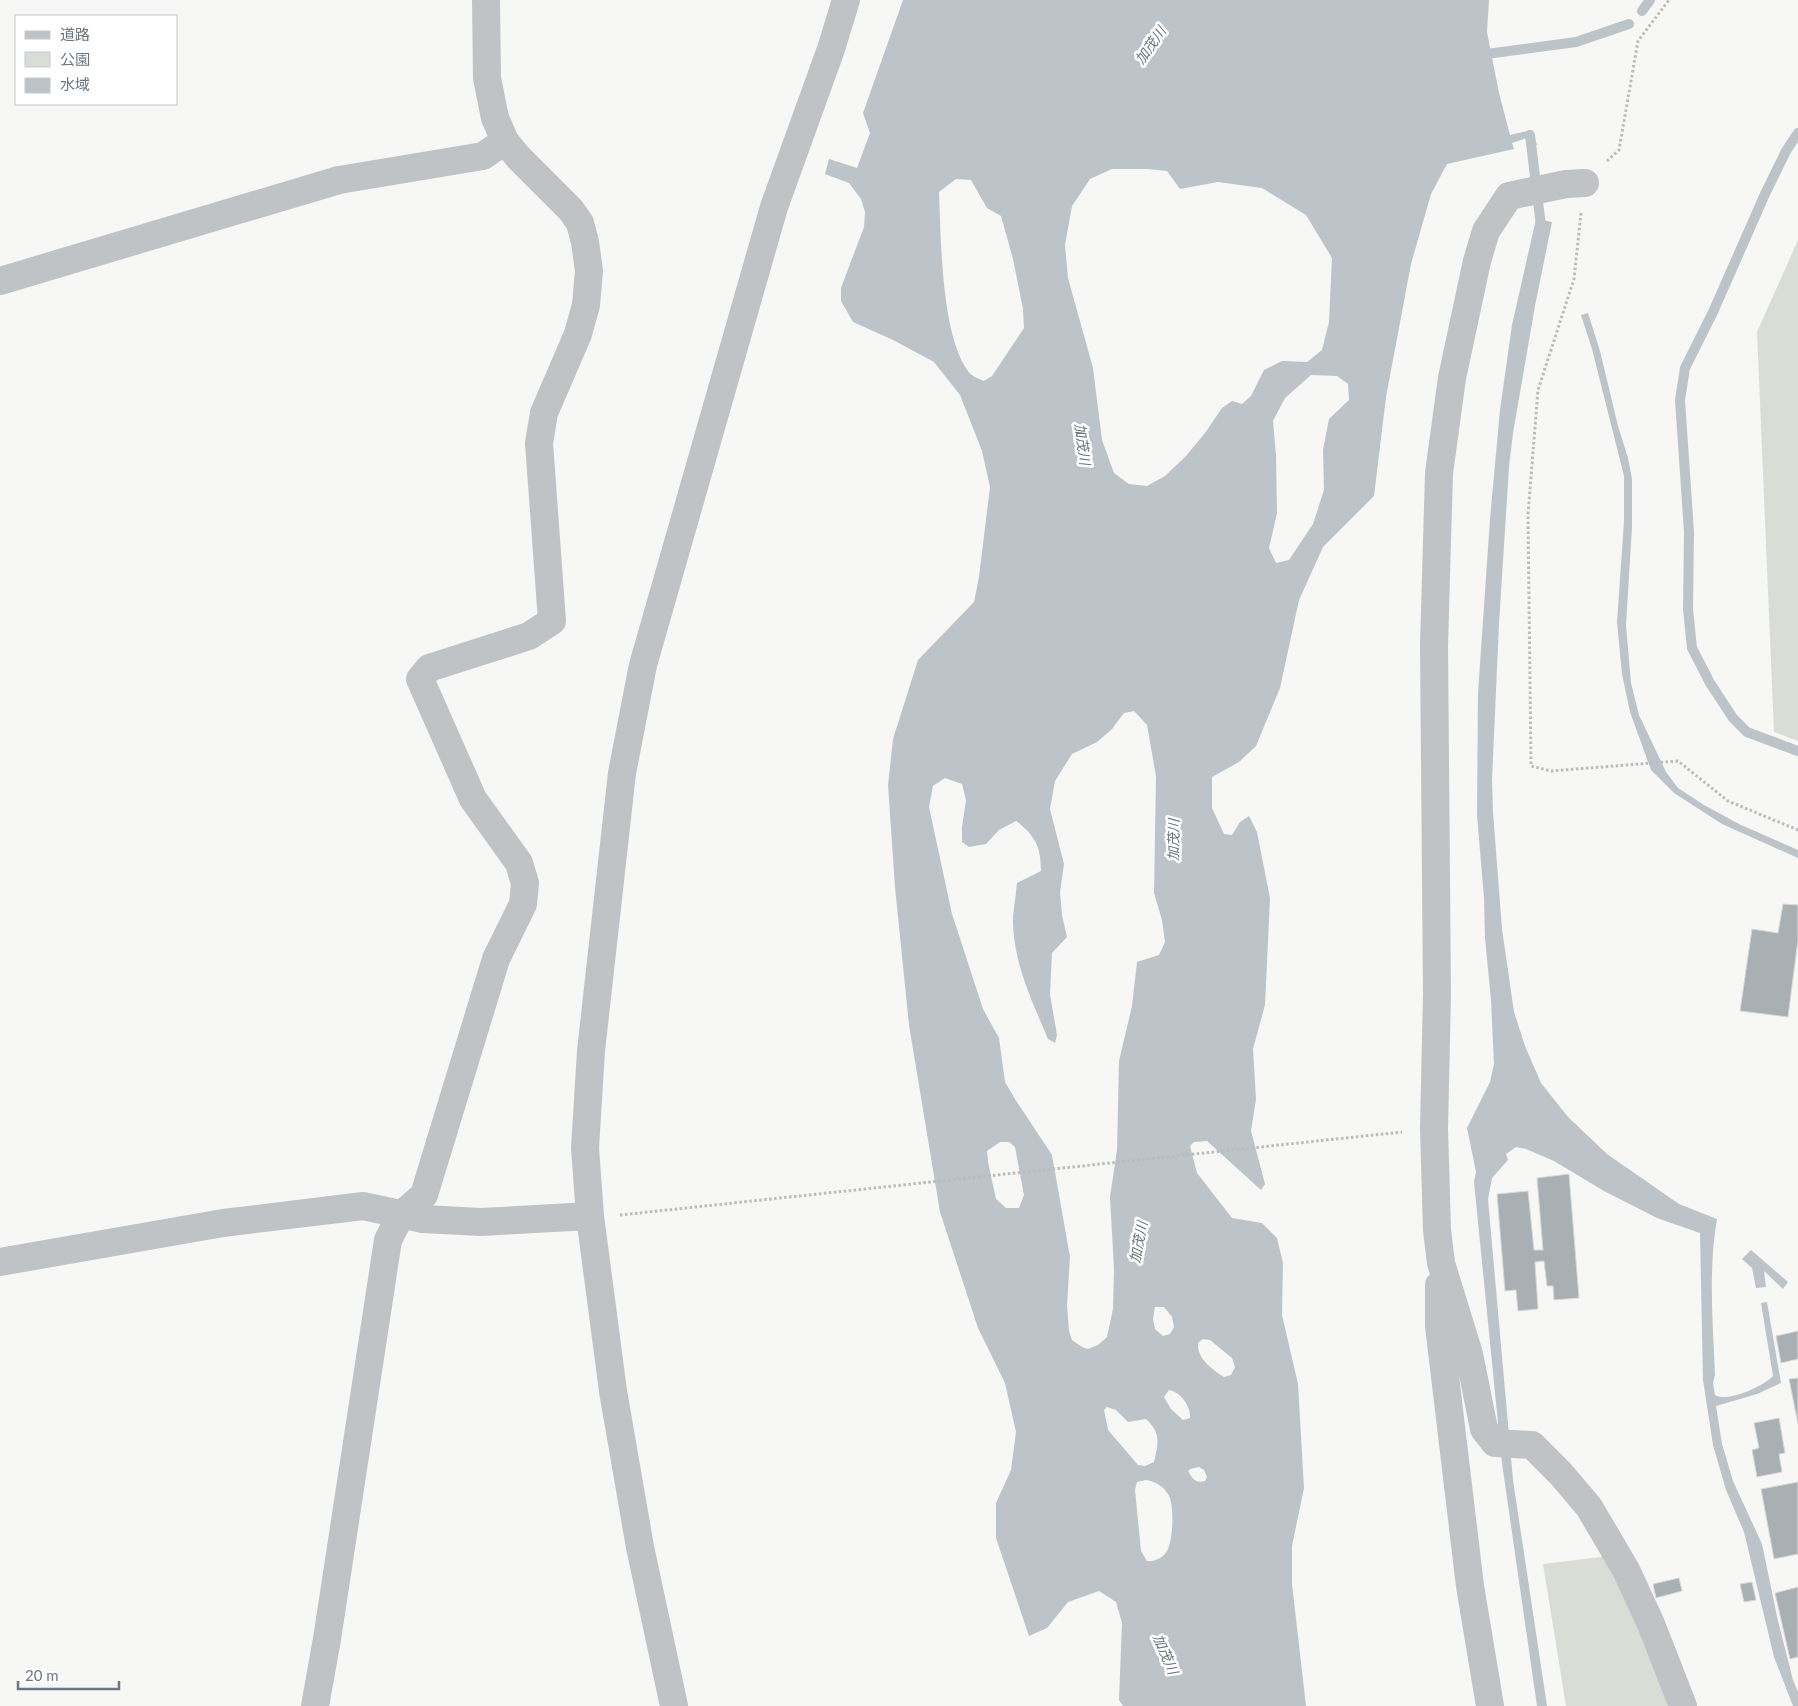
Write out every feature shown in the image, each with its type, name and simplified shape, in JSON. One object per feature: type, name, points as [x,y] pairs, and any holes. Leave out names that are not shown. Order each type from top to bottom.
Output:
[{"type":"street","points":[[315,1706],[388,1240],[401,1216],[424,1195],[496,959],[523,904],[525,884],[519,863],[473,799],[420,679],[429,668],[529,636],[552,621],[540,443],[544,413],[578,334],[586,305],[589,271],[580,223],[571,210],[518,157],[505,141],[494,118],[487,78],[486,0]]},
{"type":"street","points":[[674,1706],[640,1547],[613,1390],[603,1216],[584,1148],[591,1051],[622,772],[643,665],[774,207],[831,49],[846,0]]},
{"type":"street","points":[[0,281],[338,180],[483,156],[505,141]]},
{"type":"street","points":[[1585,183],[1566,184],[1509,196],[1486,231],[1477,261],[1452,378],[1439,473],[1434,645],[1437,994],[1434,1129],[1437,1230],[1441,1263],[1469,1354],[1484,1429],[1495,1443],[1532,1445],[1561,1474],[1589,1507],[1626,1570],[1683,1706]]},
{"type":"street","points":[[0,1262],[223,1223],[363,1206],[401,1216],[423,1219],[481,1222],[603,1216]]},
{"type":"street","points":[[1441,1263],[1438,1291],[1439,1326],[1470,1586],[1490,1706]]},
{"type":"path","points":[[1669,0],[1638,41],[1619,150],[1585,183],[1574,279],[1538,390],[1528,515],[1531,766],[1550,771],[1678,761],[1728,802],[1798,830]]},
{"type":"path","points":[[603,1216],[1404,1132]]},
{"type":"green space","points":[[1798,240],[1798,741],[1774,732],[1757,332]]},
{"type":"green space","points":[[1609,1556],[1670,1706],[1566,1706],[1543,1564]]},
{"type":"water","name":"加茂川","points":[[903,0],[1489,0],[1487,32],[1499,93],[1510,135],[1532,130],[1537,145],[1531,146],[1527,138],[1512,143],[1514,149],[1447,164],[1431,194],[1411,264],[1386,397],[1374,496],[1323,547],[1299,600],[1280,688],[1256,746],[1239,762],[1212,777],[1212,808],[1224,834],[1232,835],[1240,822],[1249,816],[1257,832],[1270,898],[1265,1005],[1253,1049],[1256,1099],[1251,1131],[1265,1184],[1261,1190],[1207,1141],[1194,1142],[1190,1146],[1197,1173],[1232,1218],[1262,1223],[1277,1238],[1283,1263],[1282,1315],[1298,1384],[1304,1488],[1292,1546],[1292,1584],[1306,1706],[1123,1706],[1119,1700],[1122,1623],[1116,1602],[1099,1591],[1068,1602],[1047,1628],[1029,1636],[996,1538],[996,1503],[1011,1470],[1016,1432],[1005,1383],[978,1328],[940,1212],[909,1025],[895,887],[888,785],[893,739],[918,660],[974,602],[979,577],[990,487],[982,451],[960,395],[934,362],[893,340],[853,322],[841,301],[841,288],[864,227],[865,212],[861,199],[849,183],[825,174],[829,159],[857,168],[870,133],[863,113]],"holes":[[[1112,169],[1167,171],[1180,189],[1218,182],[1262,188],[1306,215],[1332,258],[1329,322],[1322,350],[1307,362],[1282,361],[1264,370],[1251,396],[1242,404],[1232,401],[1222,408],[1186,456],[1165,476],[1147,486],[1129,484],[1114,473],[1102,440],[1093,368],[1068,278],[1065,245],[1072,206],[1090,179]],[[956,179],[971,180],[987,208],[1001,216],[1013,259],[1023,309],[1024,328],[992,376],[984,381],[973,376],[968,371],[959,355],[947,310],[942,259],[939,192]],[[1311,375],[1337,376],[1348,384],[1349,400],[1329,419],[1323,450],[1324,490],[1313,524],[1289,560],[1276,563],[1269,548],[1277,513],[1276,455],[1273,421],[1285,398]],[[1134,711],[1147,725],[1156,776],[1154,893],[1162,920],[1165,942],[1159,955],[1137,962],[1132,1006],[1119,1061],[1117,1150],[1110,1197],[1114,1269],[1113,1309],[1107,1337],[1098,1345],[1088,1349],[1072,1340],[1069,1331],[1067,1305],[1070,1257],[1052,1155],[1005,1082],[999,1038],[983,1009],[952,914],[929,807],[933,786],[945,778],[962,784],[966,800],[962,842],[969,847],[986,844],[999,830],[1016,821],[1028,831],[1036,842],[1040,855],[1041,871],[1017,883],[1013,917],[1014,933],[1019,964],[1024,980],[1048,1039],[1055,1043],[1057,1035],[1050,994],[1052,953],[1067,937],[1062,915],[1060,892],[1064,864],[1050,809],[1055,781],[1072,754],[1097,742],[1112,729],[1124,713]],[[1000,1142],[1009,1142],[1015,1147],[1024,1195],[1019,1208],[1006,1208],[996,1199],[987,1151]],[[1155,1307],[1164,1307],[1172,1317],[1174,1327],[1170,1334],[1163,1336],[1155,1329],[1153,1319]],[[1203,1339],[1210,1340],[1232,1358],[1235,1367],[1231,1375],[1224,1377],[1210,1367],[1198,1349],[1198,1343]],[[1169,1390],[1181,1397],[1189,1409],[1190,1418],[1183,1420],[1171,1409],[1164,1397]],[[1107,1407],[1116,1410],[1128,1422],[1146,1419],[1155,1430],[1158,1439],[1154,1462],[1145,1466],[1138,1465],[1108,1430],[1104,1410]],[[1199,1467],[1204,1470],[1207,1477],[1205,1481],[1199,1482],[1188,1471]],[[1150,1481],[1161,1486],[1170,1499],[1172,1506],[1171,1539],[1167,1551],[1161,1558],[1147,1561],[1141,1551],[1135,1490],[1137,1482]]]},
{"type":"water","points":[[1536,219],[1552,222],[1535,306],[1509,467],[1492,780],[1502,929],[1514,1012],[1525,1046],[1541,1083],[1568,1117],[1607,1154],[1679,1204],[1717,1219],[1712,1277],[1715,1375],[1713,1383],[1715,1395],[1728,1397],[1736,1395],[1754,1389],[1773,1376],[1761,1303],[1767,1302],[1781,1383],[1757,1394],[1716,1406],[1722,1444],[1733,1481],[1762,1544],[1778,1621],[1793,1680],[1798,1692],[1798,1706],[1793,1706],[1774,1657],[1744,1532],[1726,1490],[1713,1445],[1703,1380],[1700,1233],[1657,1218],[1604,1191],[1554,1161],[1526,1149],[1516,1147],[1506,1154],[1508,1160],[1492,1178],[1488,1199],[1513,1480],[1547,1706],[1537,1706],[1502,1463],[1474,1182],[1476,1172],[1467,1128],[1490,1082],[1494,1064],[1477,815],[1478,693],[1490,519],[1500,410],[1512,325]]},
{"type":"water","points":[[1588,313],[1600,351],[1632,479],[1632,527],[1626,625],[1631,683],[1639,715],[1666,772],[1678,788],[1741,825],[1798,850],[1798,858],[1722,824],[1674,793],[1651,770],[1630,712],[1622,674],[1617,622],[1624,521],[1624,476],[1592,349],[1581,315]]},
{"type":"water","points":[[1751,1250],[1788,1282],[1783,1289],[1764,1271],[1766,1287],[1756,1288],[1752,1268],[1742,1259]]},
{"type":"building","points":[[1783,904],[1798,905],[1798,940],[1788,1017],[1740,1011],[1752,929],[1778,933]]},
{"type":"building","points":[[1569,1174],[1579,1298],[1554,1300],[1553,1286],[1547,1286],[1544,1261],[1535,1262],[1538,1309],[1518,1311],[1516,1290],[1505,1291],[1497,1194],[1528,1191],[1534,1250],[1543,1250],[1537,1178]]},
{"type":"building","points":[[1798,1331],[1798,1359],[1781,1363],[1776,1336]]},
{"type":"building","points":[[1798,1378],[1798,1424],[1789,1379]]},
{"type":"building","points":[[1779,1418],[1785,1453],[1779,1454],[1782,1472],[1757,1477],[1752,1450],[1759,1448],[1754,1423]]},
{"type":"building","points":[[1798,1482],[1798,1554],[1774,1559],[1761,1489]]},
{"type":"building","points":[[1679,1578],[1682,1591],[1656,1598],[1653,1584]]},
{"type":"building","points":[[1752,1582],[1756,1600],[1744,1602],[1740,1584]]},
{"type":"building","points":[[1798,1587],[1798,1657],[1790,1659],[1775,1593]]},
{"type":"waterway","points":[[1642,11],[1650,0]]},
{"type":"waterway","points":[[1479,55],[1576,42],[1629,24]]},
{"type":"waterway","points":[[1798,133],[1786,151],[1765,194],[1713,312],[1685,368],[1680,400],[1689,532],[1688,609],[1692,648],[1710,683],[1733,718],[1747,732],[1798,751]]},
{"type":"waterway","points":[[1530,135],[1541,226],[1540,233]]}]
